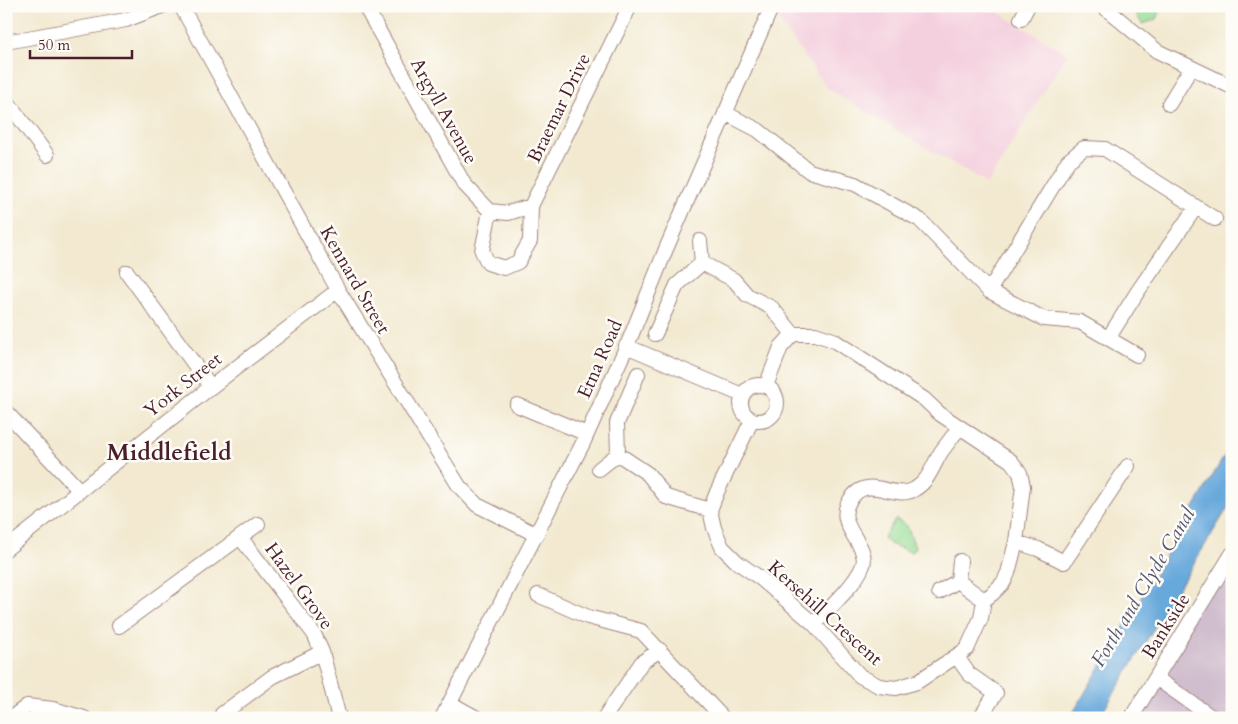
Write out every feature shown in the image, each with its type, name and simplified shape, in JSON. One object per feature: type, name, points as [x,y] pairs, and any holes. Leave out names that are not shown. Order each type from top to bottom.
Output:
[{"type":"street","points":[[6,42],[126,20],[162,6]]},
{"type":"street","name":"Kennard Street","points":[[181,6],[338,290],[459,486],[477,505],[537,535]]},
{"type":"street","name":"Argyll Avenue","points":[[365,6],[464,184],[490,210]]},
{"type":"street","name":"Braemar Drive","points":[[531,206],[630,6]]},
{"type":"street","name":"Etna Road","points":[[442,718],[587,434],[772,6]]},
{"type":"street","points":[[1021,18],[1028,6]]},
{"type":"street","points":[[1107,7],[1157,51],[1232,87]]},
{"type":"street","points":[[1169,104],[1191,68]]},
{"type":"street","points":[[6,100],[47,156]]},
{"type":"street","points":[[725,114],[758,130],[809,171],[855,184],[920,220],[989,291],[1044,319],[1080,322],[1109,337],[1137,355]]},
{"type":"street","points":[[989,291],[1068,161],[1084,148],[1105,149],[1215,219]]},
{"type":"street","points":[[531,206],[530,241],[518,262],[504,268],[488,263],[482,251],[490,210],[508,214],[531,206]]},
{"type":"street","points":[[1109,337],[1138,290],[1196,207]]},
{"type":"street","points":[[700,241],[702,263]]},
{"type":"street","points":[[655,334],[677,285],[702,263]]},
{"type":"street","points":[[702,263],[734,280],[747,295],[772,308],[793,334]]},
{"type":"street","points":[[127,272],[211,387]]},
{"type":"street","name":"York Street","points":[[6,549],[211,387],[338,290]]},
{"type":"street","points":[[766,386],[781,347],[793,334],[815,334],[833,340],[924,399],[959,428],[1011,461],[1020,473],[1023,486],[1016,542],[1008,572],[1003,583],[984,600],[958,582]]},
{"type":"street","points":[[626,346],[742,395]]},
{"type":"street","points":[[618,454],[617,422],[638,374]]},
{"type":"street","points":[[760,384],[772,390],[777,401],[772,416],[765,420],[752,420],[742,409],[742,395],[752,386],[760,384]]},
{"type":"street","points":[[517,405],[587,434]]},
{"type":"street","points":[[6,412],[80,490]]},
{"type":"street","points":[[618,454],[648,474],[666,497],[710,510],[752,420]]},
{"type":"street","points":[[814,624],[857,578],[863,565],[864,561],[858,543],[846,522],[845,510],[854,495],[862,489],[874,487],[896,492],[913,491],[928,478],[940,453],[959,428]]},
{"type":"street","points":[[598,469],[618,454]]},
{"type":"street","points":[[1016,542],[1038,548],[1064,562],[1128,466]]},
{"type":"street","name":"Kersehill Crescent","points":[[710,510],[714,528],[722,547],[737,562],[760,578],[814,624],[860,676],[878,686],[896,688],[917,682],[940,665],[967,649],[980,618],[984,600]]},
{"type":"street","name":"Hazel Grove","points":[[119,626],[258,524]]},
{"type":"street","name":"Hazel Grove","points":[[240,537],[314,634],[322,652],[339,718]]},
{"type":"street","name":"Bankside","points":[[1132,718],[1232,554]]},
{"type":"street","points":[[958,582],[960,561]]},
{"type":"street","points":[[939,592],[958,582]]},
{"type":"street","points":[[538,595],[588,616],[641,631],[723,718]]},
{"type":"street","points":[[604,718],[642,662],[660,650]]},
{"type":"street","points":[[222,714],[272,677],[322,652]]},
{"type":"street","points":[[957,656],[969,674],[996,693],[980,718]]},
{"type":"street","points":[[1156,678],[1213,718]]},
{"type":"street","points":[[450,703],[477,718]]},
{"type":"street","points":[[11,718],[27,706],[53,709],[84,718]]},
{"type":"shaded area","points":[[772,6],[988,6],[1067,54],[987,184],[827,88],[771,9]]},
{"type":"shaded area","points":[[1232,554],[1232,718],[1131,718]]},
{"type":"green space","points":[[1134,6],[1163,7],[1155,20],[1142,24]]},
{"type":"green space","points":[[896,519],[907,526],[915,547],[911,552],[890,544],[883,538]]},
{"type":"water","points":[[1232,443],[1232,501],[1099,718],[1070,718]]},
{"type":"district","name":"Middlefield","points":[[169,452]]},
{"type":"water label","name":"Forth and Clyde Canal","points":[[1143,587]]}]
